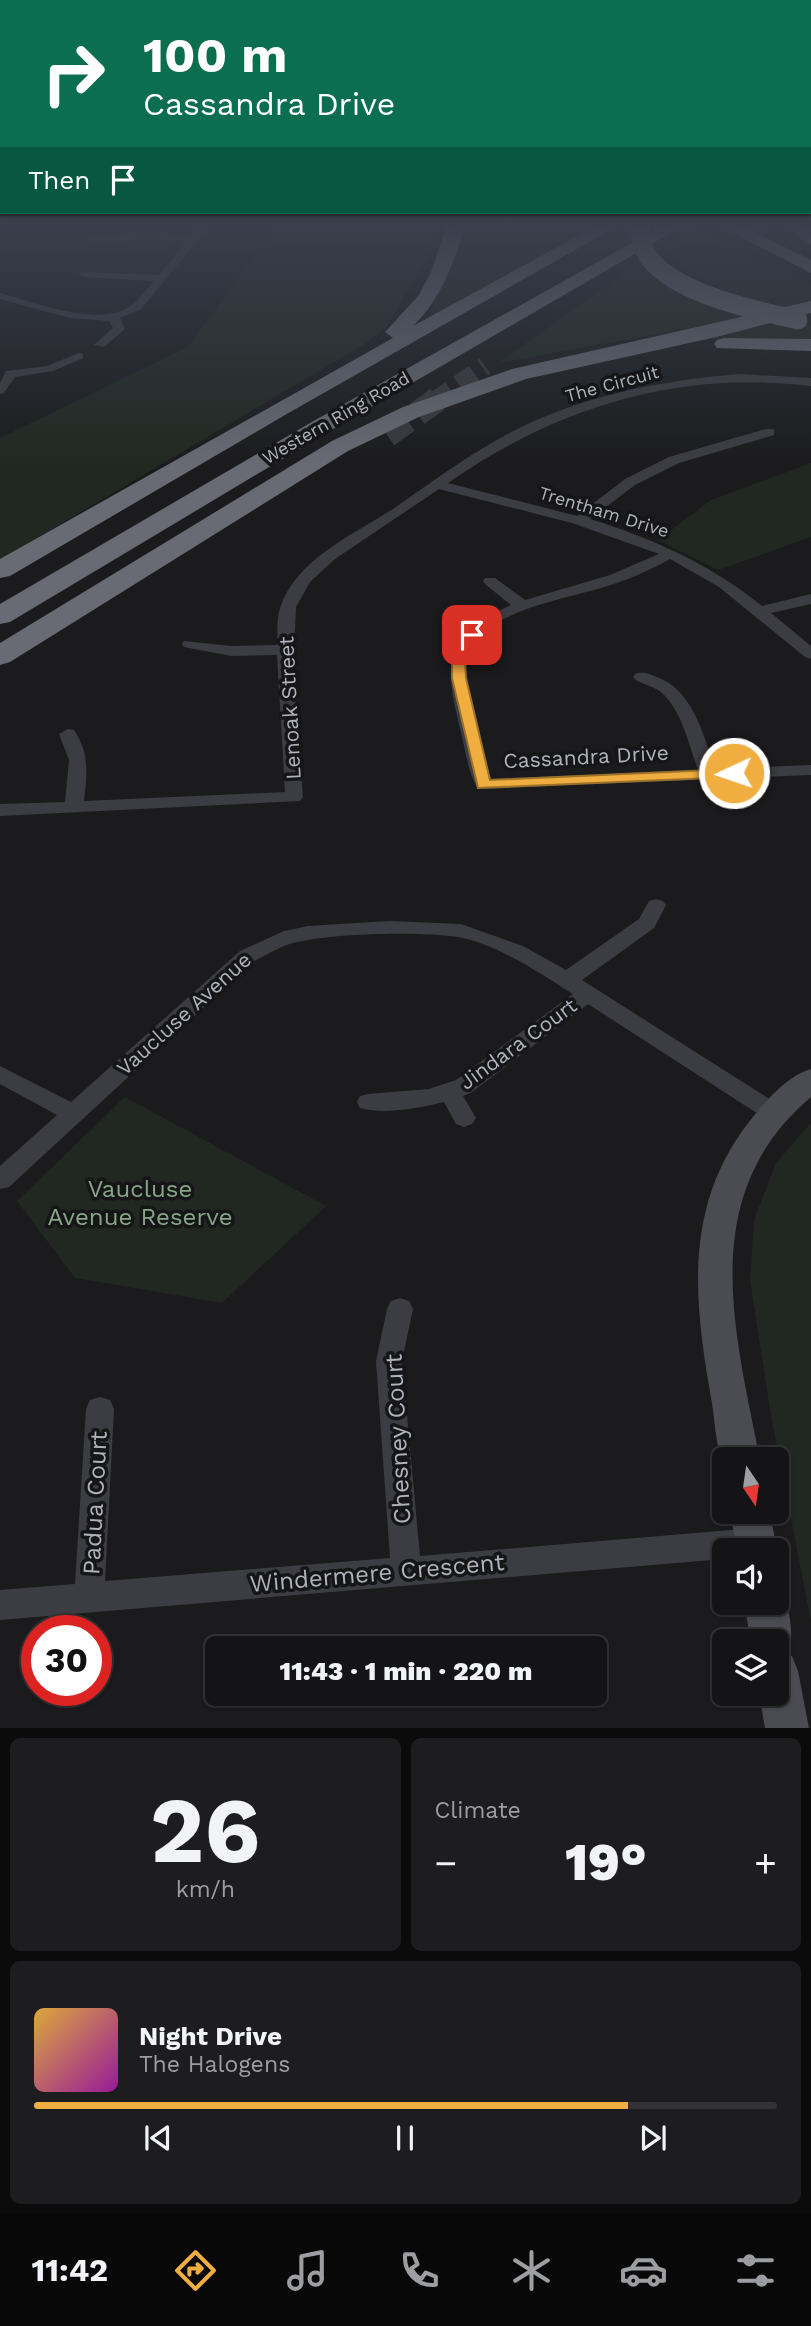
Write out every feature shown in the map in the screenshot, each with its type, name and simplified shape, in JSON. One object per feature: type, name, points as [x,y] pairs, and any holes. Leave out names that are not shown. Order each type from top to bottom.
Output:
[{"type":"highway","points":[[315,389],[355,363],[422,307]]},
{"type":"highway","points":[[0,570],[464,307]]},
{"type":"highway","name":"Western Ring Road","points":[[0,597],[506,307]]},
{"type":"highway","name":"Western Ring Road","points":[[0,616],[307,435],[533,307]]},
{"type":"highway","points":[[531,329],[562,307]]},
{"type":"highway","points":[[746,307],[811,323]]},
{"type":"highway","points":[[0,656],[359,436],[449,397],[484,384],[556,365],[754,323],[811,307]]},
{"type":"highway","points":[[0,636],[200,520],[323,444],[360,424],[424,397],[473,379],[542,360],[754,323]]},
{"type":"highway","points":[[556,365],[701,345],[811,345]]},
{"type":"highway","points":[[0,677],[387,435]]},
{"type":"street","points":[[42,307],[83,317],[112,317],[133,311],[137,307]]},
{"type":"street","points":[[100,345],[119,329],[119,324],[112,317]]},
{"type":"street","points":[[0,390],[8,381],[7,369],[49,369],[79,356]]},
{"type":"street","name":"The Circuit","points":[[439,485],[509,438],[553,419],[619,398],[732,378],[811,382]]},
{"type":"street","points":[[578,522],[630,482],[674,460],[770,432]]},
{"type":"street","name":"Trentham Drive","points":[[439,485],[578,522],[670,554],[712,575],[811,654]]},
{"type":"street","name":"Lenoak Street","points":[[0,810],[294,797],[285,650],[288,608],[298,590],[320,563],[439,485]]},
{"type":"street","name":"Cassandra Drive","points":[[670,554],[655,563],[597,585],[522,606],[482,626],[466,642],[458,659],[459,678],[484,785],[811,769]]},
{"type":"street","points":[[490,581],[522,606]]},
{"type":"street","points":[[758,612],[811,599]]},
{"type":"street","points":[[190,644],[231,651],[285,650]]},
{"type":"street","points":[[641,677],[664,686],[674,695],[684,712],[708,774]]},
{"type":"street","points":[[68,734],[78,748],[79,759],[74,806]]},
{"type":"street","points":[[567,980],[648,923],[656,905]]},
{"type":"street","name":"Vaucluse Avenue","points":[[0,1180],[247,956],[284,938],[318,932],[390,928],[461,932],[516,951],[567,980],[774,1113]]},
{"type":"street","name":"Jindara Court","points":[[368,1102],[422,1100],[450,1093],[464,1086],[586,994]]},
{"type":"street","points":[[0,1074],[73,1113]]},
{"type":"street","points":[[739,1447],[716,1308],[714,1256],[731,1188],[750,1144],[774,1113],[811,1080]]},
{"type":"street","name":"Jindara Court","points":[[450,1093],[464,1118]]},
{"type":"street","name":"Chesney Court","points":[[400,1309],[389,1361],[406,1570]]},
{"type":"street","name":"Padua Court","points":[[89,1597],[100,1409]]},
{"type":"street","name":"Windermere Crescent","points":[[0,1605],[406,1570],[754,1535]]},
{"type":"street","points":[[783,1706],[787,1727]]},
{"type":"green space","points":[[218,307],[399,307],[387,326],[368,342],[0,560],[0,438],[188,347]]},
{"type":"green space","points":[[433,307],[454,307],[439,315],[430,314]]},
{"type":"green space","points":[[577,307],[743,307],[761,315],[498,363]]},
{"type":"green space","points":[[792,321],[811,325],[811,340],[692,338]]},
{"type":"green space","points":[[811,463],[811,537],[718,570],[658,540],[711,500]]},
{"type":"green space","name":"Vaucluse Avenue Reserve","points":[[125,1097],[326,1206],[222,1303],[75,1278],[17,1201]]},
{"type":"green space","points":[[811,1123],[811,1622],[789,1509],[789,1447],[777,1447],[750,1280],[754,1220],[776,1163]]},
{"type":"tunnel","points":[[435,401],[485,366]]},
{"type":"tunnel","points":[[387,435],[438,399]]},
{"type":"route","points":[[472,635],[458,659],[459,678],[484,785],[734,773]]}]
